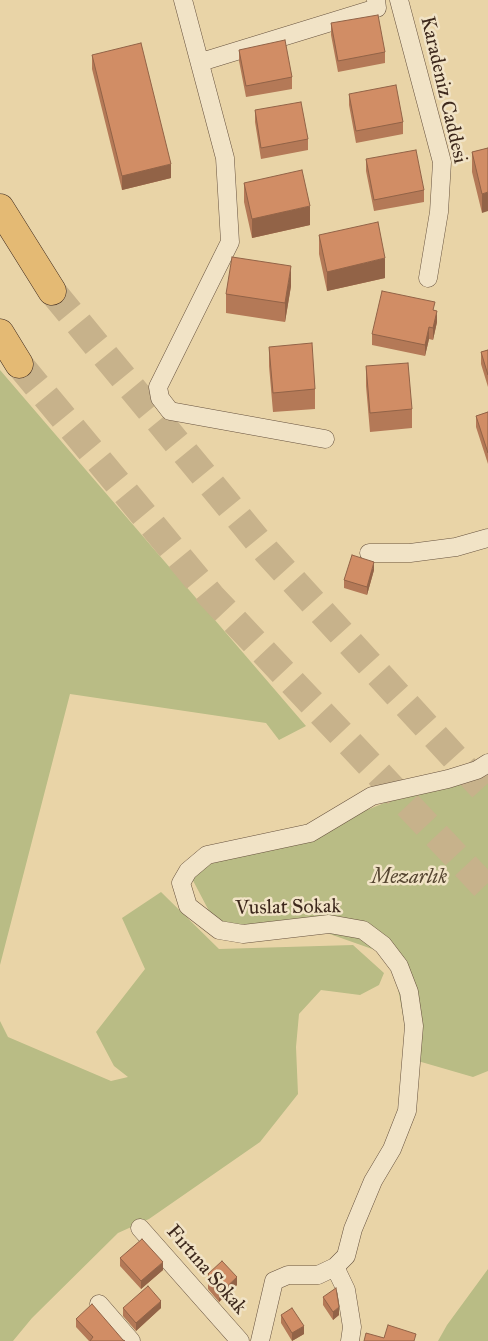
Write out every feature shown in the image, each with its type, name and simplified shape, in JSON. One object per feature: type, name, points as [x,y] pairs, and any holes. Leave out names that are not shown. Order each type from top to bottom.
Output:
[{"type":"main road","points":[[0,208],[52,291]]},
{"type":"main road","points":[[0,333],[19,364]]},
{"type":"street","points":[[183,0],[225,158],[230,242],[158,387],[160,398],[170,411],[324,439]]},
{"type":"street","points":[[201,62],[376,8],[376,0]]},
{"type":"street","name":"Karadeniz Caddesi","points":[[399,0],[442,162],[439,212],[428,278]]},
{"type":"street","points":[[369,553],[410,553],[456,547],[488,538]]},
{"type":"street","name":"Vuslat Sokak","points":[[335,1267],[346,1256],[353,1229],[373,1181],[392,1149],[407,1111],[414,1026],[409,992],[399,966],[384,945],[362,930],[329,924],[243,934],[219,930],[188,906],[181,883],[188,871],[207,855],[310,832],[372,796],[448,779],[477,770],[488,763]]},
{"type":"street","name":"Fırtına Sokak","points":[[140,1228],[240,1341]]},
{"type":"street","points":[[260,1341],[268,1300],[274,1281],[288,1275],[318,1275],[335,1267],[346,1290],[352,1327],[350,1341]]},
{"type":"street","points":[[99,1304],[131,1341]]},
{"type":"green space","points":[[0,370],[306,726],[279,740],[266,723],[70,694],[0,965]]},
{"type":"green space","name":"Mezarlık","points":[[488,761],[488,1071],[473,1077],[411,1059],[392,956],[307,926],[219,930],[188,871],[310,833]]},
{"type":"green space","points":[[161,892],[219,949],[353,945],[384,973],[379,985],[360,995],[321,990],[299,1014],[296,1047],[298,1094],[260,1142],[149,1219],[118,1233],[32,1318],[13,1341],[0,1341],[0,1021],[8,1037],[111,1081],[128,1077],[114,1066],[96,1032],[145,969],[122,918]]},
{"type":"green space","points":[[488,1269],[488,1341],[438,1341],[447,1325]]},
{"type":"building","points":[[378,15],[385,52],[338,61],[331,23]]},
{"type":"building","points":[[285,40],[292,77],[246,86],[239,50]]},
{"type":"building","points":[[141,43],[171,164],[122,176],[92,55]]},
{"type":"building","points":[[396,85],[403,122],[356,131],[349,94]]},
{"type":"building","points":[[301,102],[308,139],[261,148],[255,110]]},
{"type":"building","points":[[488,148],[488,192],[482,194],[472,152]]},
{"type":"building","points":[[416,150],[424,190],[374,200],[366,159]]},
{"type":"building","points":[[302,170],[310,206],[252,219],[244,183]]},
{"type":"building","points":[[378,222],[385,258],[327,272],[319,235]]},
{"type":"building","points":[[232,257],[291,266],[285,303],[226,294]]},
{"type":"building","points":[[382,291],[435,302],[433,310],[437,311],[433,328],[429,327],[425,345],[372,334]]},
{"type":"building","points":[[312,343],[315,389],[273,393],[269,347]]},
{"type":"building","points":[[488,350],[488,375],[481,352]]},
{"type":"building","points":[[408,363],[412,409],[370,413],[366,366]]},
{"type":"building","points":[[488,412],[488,453],[476,416]]},
{"type":"building","points":[[352,555],[374,562],[367,587],[344,580]]},
{"type":"building","points":[[142,1239],[163,1262],[141,1281],[120,1258]]},
{"type":"building","points":[[222,1261],[237,1277],[219,1294],[208,1281],[212,1278],[208,1274]]},
{"type":"building","points":[[148,1286],[161,1301],[136,1323],[123,1308]]},
{"type":"building","points":[[336,1288],[339,1307],[333,1312],[323,1297]]},
{"type":"building","points":[[92,1304],[125,1341],[90,1341],[93,1337],[76,1319]]},
{"type":"building","points":[[292,1308],[304,1326],[292,1333],[281,1315]]},
{"type":"building","points":[[388,1325],[416,1334],[414,1341],[364,1341],[366,1333],[384,1338]]},
{"type":"tunnel","points":[[52,291],[267,552],[488,794]]},
{"type":"tunnel","points":[[19,364],[211,596],[488,890]]}]
